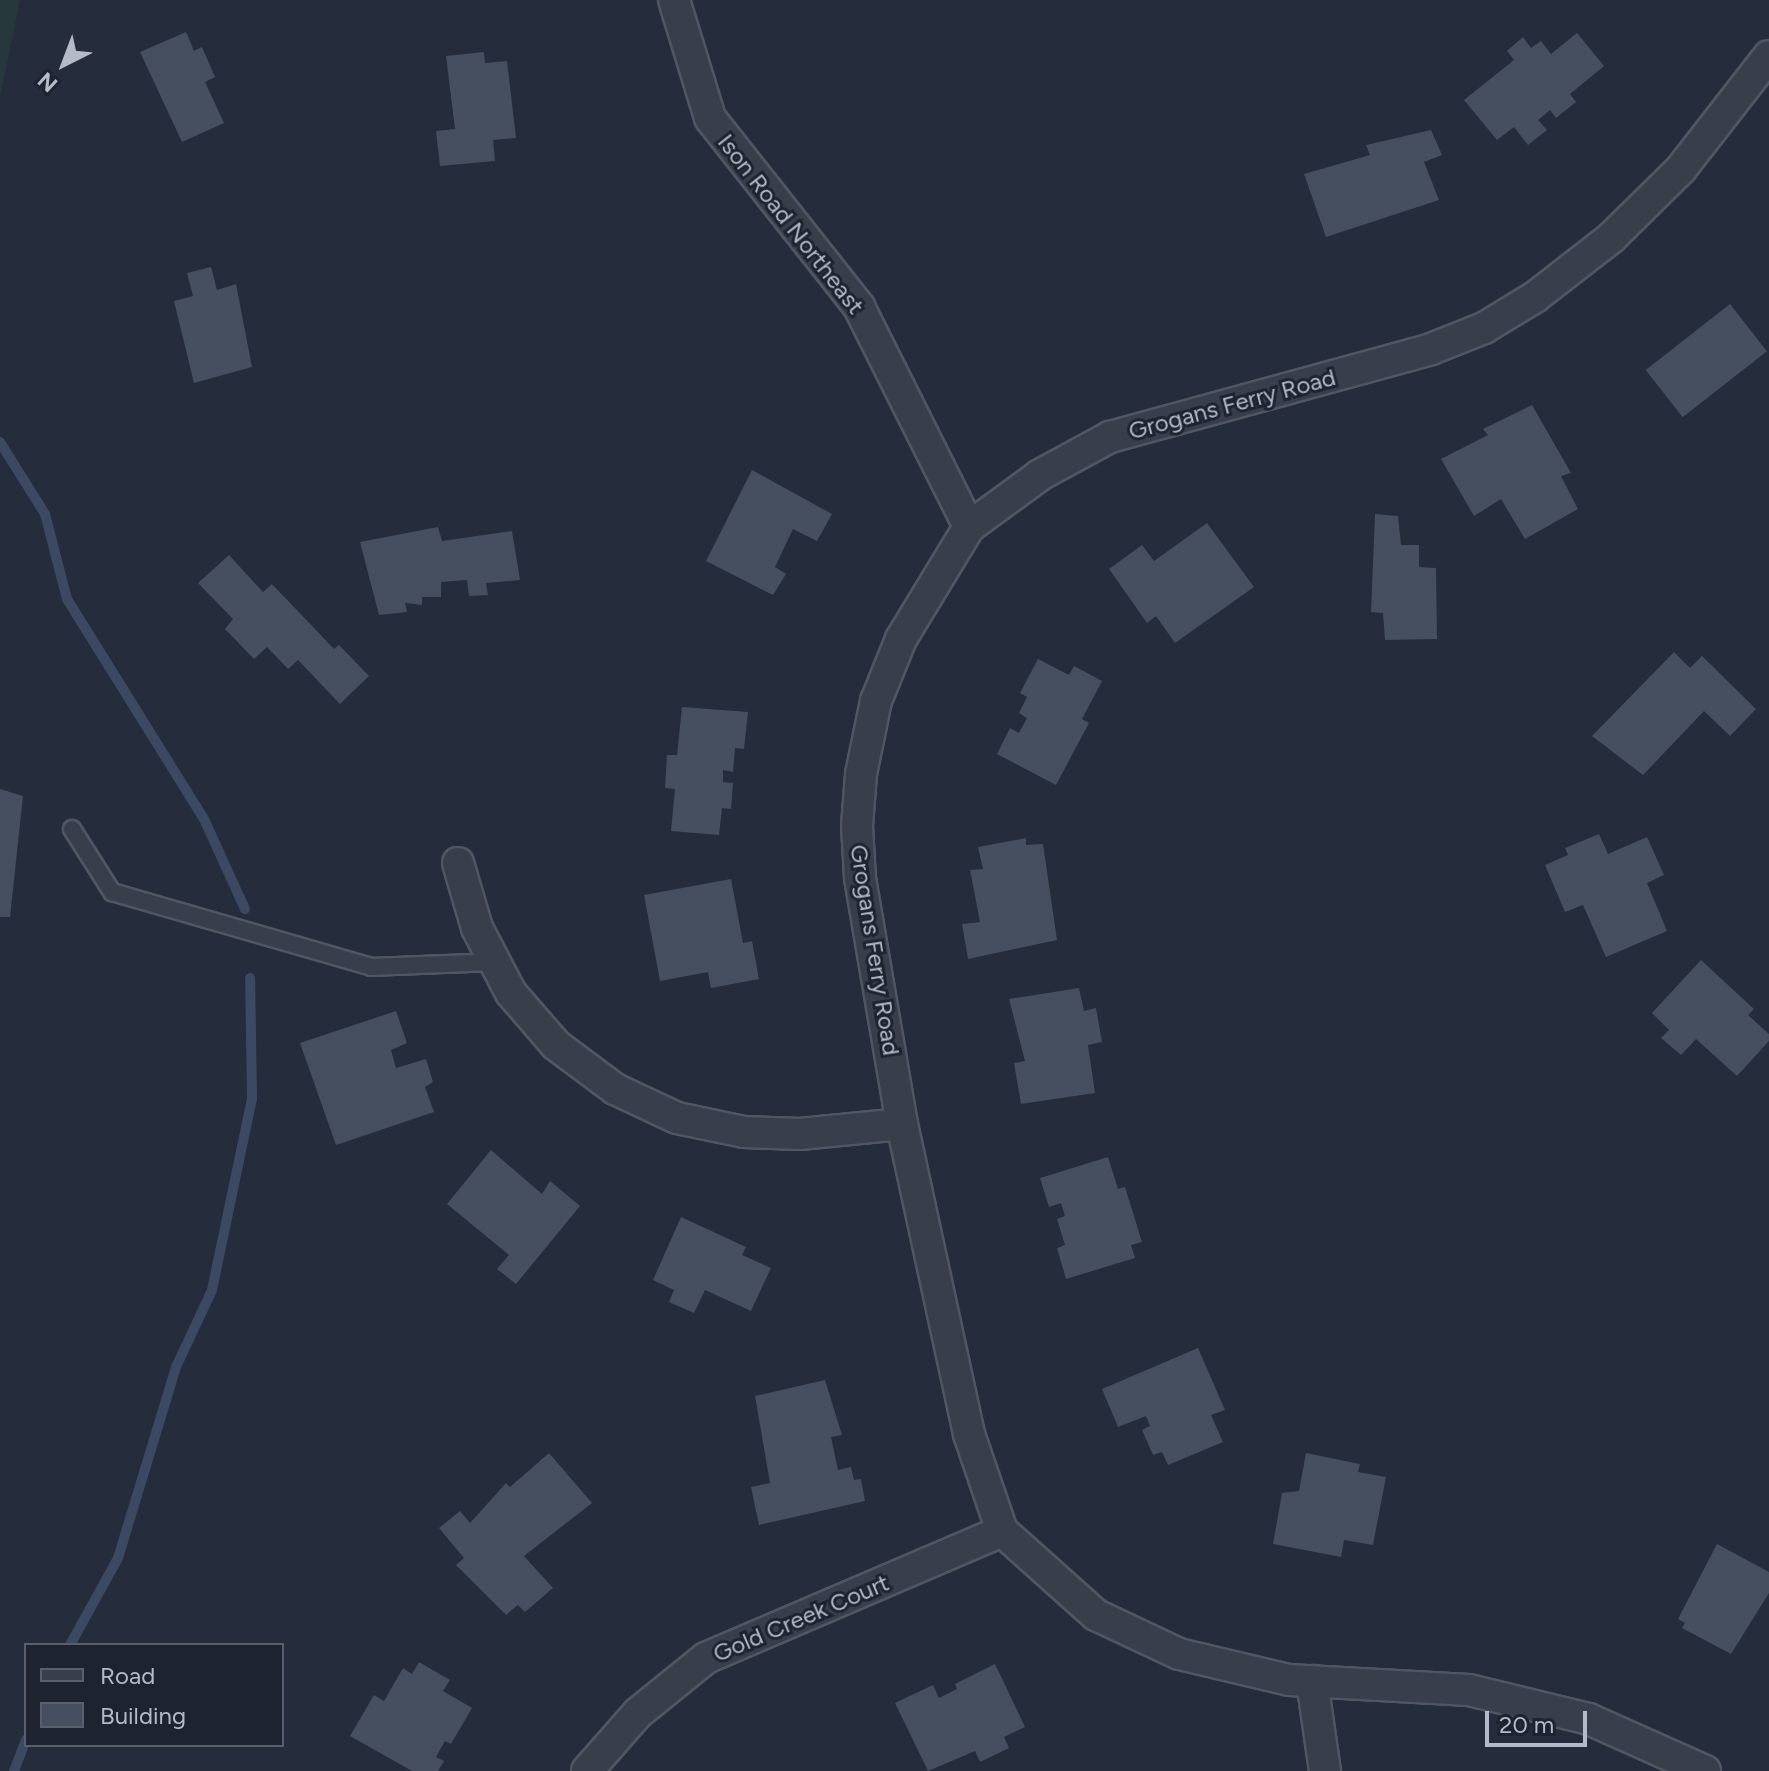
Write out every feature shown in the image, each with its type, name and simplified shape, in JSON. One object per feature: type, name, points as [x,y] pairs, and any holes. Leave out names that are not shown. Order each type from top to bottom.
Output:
[{"type":"street","name":"Ison Road Northeast","points":[[674,0],[710,118],[859,307],[969,527]]},
{"type":"street","name":"Grogans Ferry Road","points":[[1705,1771],[1589,1719],[1469,1690],[1312,1681],[1179,1654],[1096,1615],[1002,1531],[969,1434],[902,1124],[860,878],[861,774],[876,701],[901,639],[969,527],[1040,475],[1110,437],[1431,349],[1484,328],[1535,297],[1611,238],[1681,169],[1769,56]]},
{"type":"street","points":[[458,863],[477,928],[511,993],[556,1045],[615,1089],[677,1118],[744,1132],[800,1134],[902,1124]]},
{"type":"street","name":"Gold Creek Court","points":[[587,1771],[638,1713],[706,1658],[1002,1531]]},
{"type":"street","points":[[1312,1681],[1325,1771]]},
{"type":"lane","points":[[72,829],[112,892],[371,967],[495,962]]},
{"type":"shaded area","points":[[0,0],[20,0],[0,97]]},
{"type":"building","points":[[186,32],[194,51],[202,47],[215,77],[205,82],[224,123],[182,142],[140,52]]},
{"type":"building","points":[[1577,33],[1604,66],[1570,94],[1576,102],[1556,118],[1550,110],[1538,120],[1547,130],[1528,145],[1514,127],[1497,140],[1464,100],[1514,60],[1507,51],[1523,37],[1531,48],[1541,41],[1551,54]]},
{"type":"building","points":[[484,52],[485,63],[507,61],[516,138],[493,140],[495,161],[440,166],[436,131],[455,129],[446,56]]},
{"type":"building","points":[[1431,130],[1442,155],[1424,162],[1439,200],[1326,237],[1304,174],[1370,155],[1366,145]]},
{"type":"building","points":[[211,267],[217,290],[236,284],[252,367],[194,383],[174,301],[193,296],[187,273]]},
{"type":"building","points":[[1730,304],[1767,351],[1683,417],[1646,370]]},
{"type":"building","points":[[1532,405],[1571,473],[1561,476],[1578,509],[1525,539],[1501,499],[1474,516],[1441,459],[1488,435],[1483,429]]},
{"type":"building","points":[[752,470],[832,514],[817,541],[793,529],[775,567],[786,574],[773,595],[706,561]]},
{"type":"building","points":[[1375,514],[1398,516],[1401,545],[1419,545],[1419,567],[1436,568],[1437,639],[1385,640],[1383,613],[1371,612]]},
{"type":"building","points":[[1207,523],[1254,587],[1175,643],[1156,616],[1147,623],[1109,569],[1142,545],[1154,561]]},
{"type":"building","points":[[438,527],[442,541],[512,531],[520,580],[486,583],[488,595],[469,596],[467,580],[441,582],[441,597],[422,597],[422,605],[405,603],[407,612],[379,615],[360,542]]},
{"type":"building","points":[[229,555],[263,592],[272,584],[334,649],[339,645],[369,676],[340,704],[298,660],[288,669],[267,647],[254,659],[225,629],[233,619],[198,583]]},
{"type":"building","points":[[1674,652],[1690,668],[1702,656],[1756,709],[1730,736],[1704,711],[1643,775],[1592,736]]},
{"type":"building","points":[[1038,659],[1069,675],[1074,666],[1102,681],[1082,719],[1089,723],[1056,785],[997,754],[1010,728],[1019,733],[1027,718],[1019,713],[1027,697],[1020,693]]},
{"type":"building","points":[[682,707],[748,712],[744,749],[735,748],[733,772],[723,770],[723,782],[733,783],[731,809],[722,808],[719,835],[671,831],[675,789],[665,788],[667,755],[677,755]]},
{"type":"building","points":[[0,789],[23,796],[10,917],[0,917]]},
{"type":"building","points":[[1599,834],[1608,854],[1647,837],[1664,875],[1647,883],[1667,931],[1606,957],[1583,905],[1565,912],[1545,865],[1568,855],[1565,848]]},
{"type":"building","points":[[1026,838],[1026,845],[1043,844],[1057,940],[968,959],[962,924],[980,922],[970,870],[983,869],[978,847]]},
{"type":"building","points":[[731,879],[743,943],[752,941],[759,979],[711,988],[708,972],[660,981],[644,895]]},
{"type":"building","points":[[1701,960],[1754,1009],[1748,1015],[1769,1034],[1769,1041],[1737,1076],[1696,1039],[1681,1055],[1661,1038],[1669,1030],[1652,1013]]},
{"type":"building","points":[[1079,988],[1084,1011],[1096,1008],[1102,1042],[1088,1045],[1095,1093],[1021,1104],[1014,1063],[1025,1061],[1009,999]]},
{"type":"building","points":[[396,1011],[407,1043],[391,1050],[396,1068],[426,1059],[433,1082],[425,1087],[434,1112],[336,1145],[300,1043]]},
{"type":"building","points":[[491,1150],[542,1194],[550,1181],[580,1206],[516,1284],[497,1269],[509,1255],[447,1204]]},
{"type":"building","points":[[1108,1157],[1118,1189],[1125,1187],[1142,1242],[1131,1245],[1135,1258],[1066,1279],[1057,1248],[1065,1245],[1057,1219],[1065,1216],[1061,1203],[1049,1207],[1040,1178]]},
{"type":"building","points":[[681,1217],[746,1247],[742,1255],[771,1268],[751,1311],[705,1290],[694,1313],[669,1302],[674,1290],[653,1280]]},
{"type":"building","points":[[1198,1348],[1225,1410],[1211,1415],[1223,1442],[1168,1465],[1162,1452],[1153,1455],[1142,1430],[1150,1426],[1146,1416],[1118,1427],[1102,1389]]},
{"type":"building","points":[[825,1380],[842,1435],[831,1437],[838,1470],[851,1467],[854,1480],[861,1479],[865,1501],[759,1525],[751,1487],[770,1483],[755,1396]]},
{"type":"building","points":[[549,1453],[592,1503],[524,1556],[553,1588],[525,1612],[518,1605],[506,1615],[456,1565],[464,1558],[439,1528],[460,1511],[470,1523],[506,1483],[510,1487]]},
{"type":"building","points":[[1306,1453],[1360,1464],[1358,1472],[1386,1477],[1373,1545],[1344,1540],[1341,1557],[1273,1544],[1282,1493],[1299,1491]]},
{"type":"building","points":[[1717,1544],[1769,1572],[1769,1593],[1731,1654],[1682,1628],[1685,1623],[1678,1619]]},
{"type":"building","points":[[419,1662],[450,1680],[443,1691],[472,1708],[451,1744],[445,1741],[436,1757],[444,1761],[438,1771],[412,1771],[350,1736],[374,1695],[384,1701],[403,1668],[412,1674]]},
{"type":"building","points":[[995,1664],[1025,1727],[1004,1737],[1009,1748],[980,1762],[975,1751],[928,1771],[895,1703],[933,1685],[939,1698],[957,1689],[955,1684]]},
{"type":"waterway","points":[[0,442],[45,514],[67,599],[204,819],[245,909]]},
{"type":"waterway","points":[[71,1643],[118,1558],[176,1367],[212,1290],[252,1099],[250,978]]},
{"type":"waterway","points":[[14,1771],[24,1744]]}]
